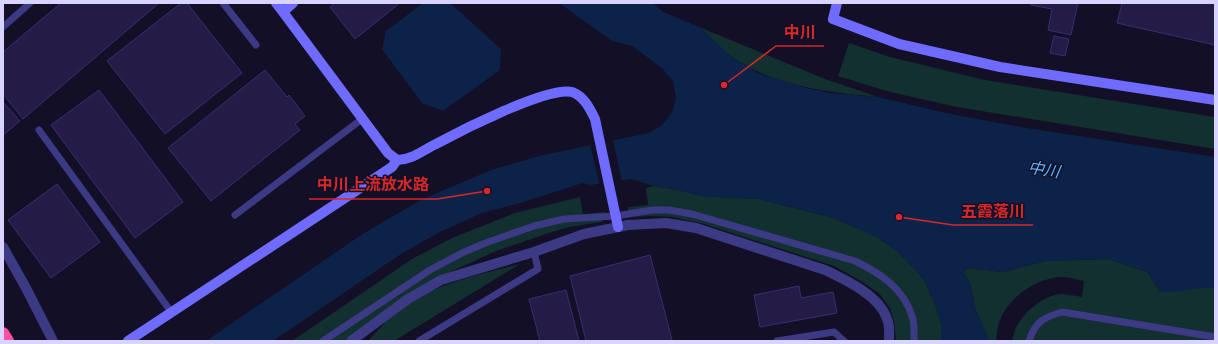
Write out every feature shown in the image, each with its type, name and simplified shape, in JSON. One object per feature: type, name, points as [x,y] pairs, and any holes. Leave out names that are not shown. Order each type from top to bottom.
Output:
[{"type":"highway","points":[[3,333],[8,341]]},
{"type":"street","points":[[276,3],[388,154],[397,160],[410,158],[434,144],[486,118],[552,93],[565,91],[572,92],[580,97],[587,104],[595,119],[618,227]]},
{"type":"street","points":[[283,12],[293,3]]},
{"type":"street","points":[[837,3],[833,19],[899,44],[1000,67],[1215,100]]},
{"type":"street","points":[[128,341],[392,167],[397,160]]},
{"type":"street","points":[[351,341],[408,299],[441,280],[534,252],[584,234],[618,227],[666,223],[696,228],[825,270],[845,279],[871,297],[881,308],[888,320],[889,341]]},
{"type":"street","points":[[3,247],[53,341]]},
{"type":"lane","points":[[3,27],[30,3]]},
{"type":"lane","points":[[223,3],[256,44]]},
{"type":"lane","points":[[235,215],[362,119]]},
{"type":"lane","points":[[39,130],[172,313]]},
{"type":"lane","points":[[323,341],[430,270],[464,252],[488,242],[534,226],[564,219],[652,210],[669,210],[692,214],[856,261],[875,270],[895,287],[907,303],[913,317],[914,341]]},
{"type":"lane","points":[[419,341],[538,270],[534,252]]},
{"type":"lane","points":[[1029,341],[1032,330],[1038,324],[1050,316],[1062,312],[1215,337]]},
{"type":"lane","points":[[777,341],[834,332],[844,341]]},
{"type":"green space","points":[[699,27],[825,79],[878,97],[820,90],[765,75],[731,56]]},
{"type":"green space","points":[[849,43],[890,57],[985,80],[1215,117],[1215,149],[957,107],[890,92],[838,76]]},
{"type":"green space","points":[[654,186],[679,190],[701,196],[759,199],[834,218],[877,237],[897,251],[924,279],[937,309],[941,324],[941,341],[896,341],[894,321],[890,308],[879,293],[834,266],[704,224],[672,217],[632,217],[629,215],[628,207],[648,205],[646,188]]},
{"type":"green space","points":[[580,197],[583,214],[606,212],[604,219],[601,222],[569,227],[549,233],[496,251],[448,273],[344,341],[292,341],[412,259],[452,238],[515,213]]},
{"type":"green space","points":[[1108,259],[1147,272],[1160,292],[1208,287],[1215,288],[1215,341],[1012,341],[1015,329],[1020,320],[1041,301],[1060,294],[1082,297],[1084,281],[1063,277],[1042,281],[1023,291],[1007,307],[1002,316],[998,326],[996,341],[989,341],[975,308],[970,283],[963,272],[969,268],[1003,272],[1045,261]]},
{"type":"green space","points":[[520,264],[394,341],[368,341],[391,316],[420,296],[452,283]]},
{"type":"water","points":[[423,3],[450,3],[501,49],[500,70],[443,111],[422,103],[382,49],[386,31]]},
{"type":"water","points":[[559,3],[653,3],[663,12],[699,27],[731,56],[758,73],[802,87],[830,93],[878,97],[946,113],[1015,126],[1215,157],[1215,288],[1160,292],[1147,272],[1108,259],[1045,261],[1003,272],[969,268],[963,272],[970,283],[975,308],[989,341],[941,341],[941,324],[937,309],[924,279],[897,251],[877,237],[834,218],[759,199],[701,196],[679,190],[654,186],[631,179],[591,185],[583,183],[520,203],[482,213],[440,232],[401,254],[273,341],[206,341],[364,233],[421,200],[491,170],[543,155],[649,133],[661,126],[672,113],[676,98],[673,81],[662,68],[632,46],[612,41]]},
{"type":"pier","points":[[613,139],[622,182],[600,186],[590,144]]},
{"type":"building","points":[[61,3],[159,3],[23,119],[3,94],[3,52]]},
{"type":"building","points":[[181,3],[187,3],[242,73],[165,134],[107,61]]},
{"type":"building","points":[[335,3],[400,3],[355,39],[330,7]]},
{"type":"building","points":[[1031,3],[1078,3],[1071,35],[1048,30],[1052,9],[1031,5]]},
{"type":"building","points":[[1122,3],[1215,3],[1215,45],[1117,23]]},
{"type":"building","points":[[1054,36],[1069,39],[1065,56],[1050,53]]},
{"type":"building","points":[[265,70],[287,97],[289,95],[305,116],[295,124],[300,130],[211,201],[168,148]]},
{"type":"building","points":[[99,90],[183,202],[135,238],[51,125]]},
{"type":"building","points":[[3,102],[20,121],[3,135]]},
{"type":"building","points":[[57,184],[100,242],[51,278],[8,220]]},
{"type":"building","points":[[650,255],[672,340],[586,341],[570,276]]},
{"type":"building","points":[[799,286],[801,298],[833,292],[837,313],[760,327],[754,295]]},
{"type":"building","points":[[566,290],[579,341],[540,341],[529,299]]},
{"type":"place","name":"中川","points":[[724,85]]},
{"type":"place","name":"中川上流放水路","points":[[487,191]]},
{"type":"place","name":"五霞落川","points":[[899,217]]}]
